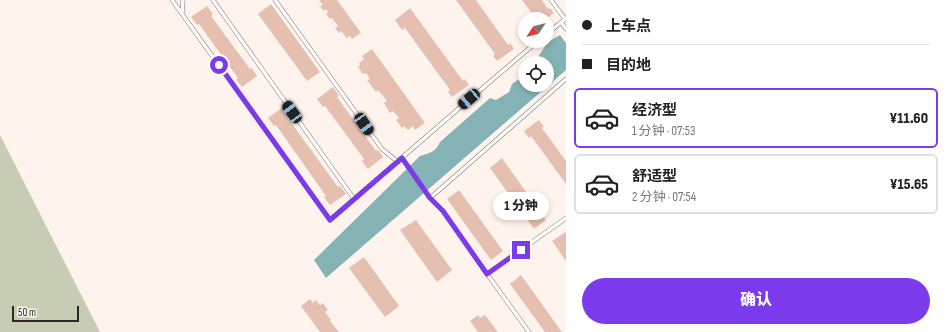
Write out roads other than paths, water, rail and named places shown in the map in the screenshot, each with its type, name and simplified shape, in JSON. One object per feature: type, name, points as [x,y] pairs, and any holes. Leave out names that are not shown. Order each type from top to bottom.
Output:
[{"type":"lane","points":[[172,0],[330,220],[530,48]]},
{"type":"lane","points":[[182,14],[183,0]]},
{"type":"lane","points":[[212,0],[354,199]]},
{"type":"lane","points":[[275,0],[382,149],[398,162]]},
{"type":"lane","points":[[551,0],[566,18],[554,28]]},
{"type":"lane","points":[[561,22],[566,29]]},
{"type":"lane","points":[[430,198],[566,79]]},
{"type":"lane","points":[[402,158],[430,198],[443,211],[530,332]]},
{"type":"lane","points":[[487,274],[566,218]]},
{"type":"water","points":[[560,35],[566,43],[566,70],[554,80],[554,56],[539,56],[544,48],[554,48],[554,38]]},
{"type":"water","points":[[518,80],[518,92],[541,92],[326,278],[314,260],[420,156],[434,150],[440,142],[490,98],[496,100],[509,92],[512,84]]}]
